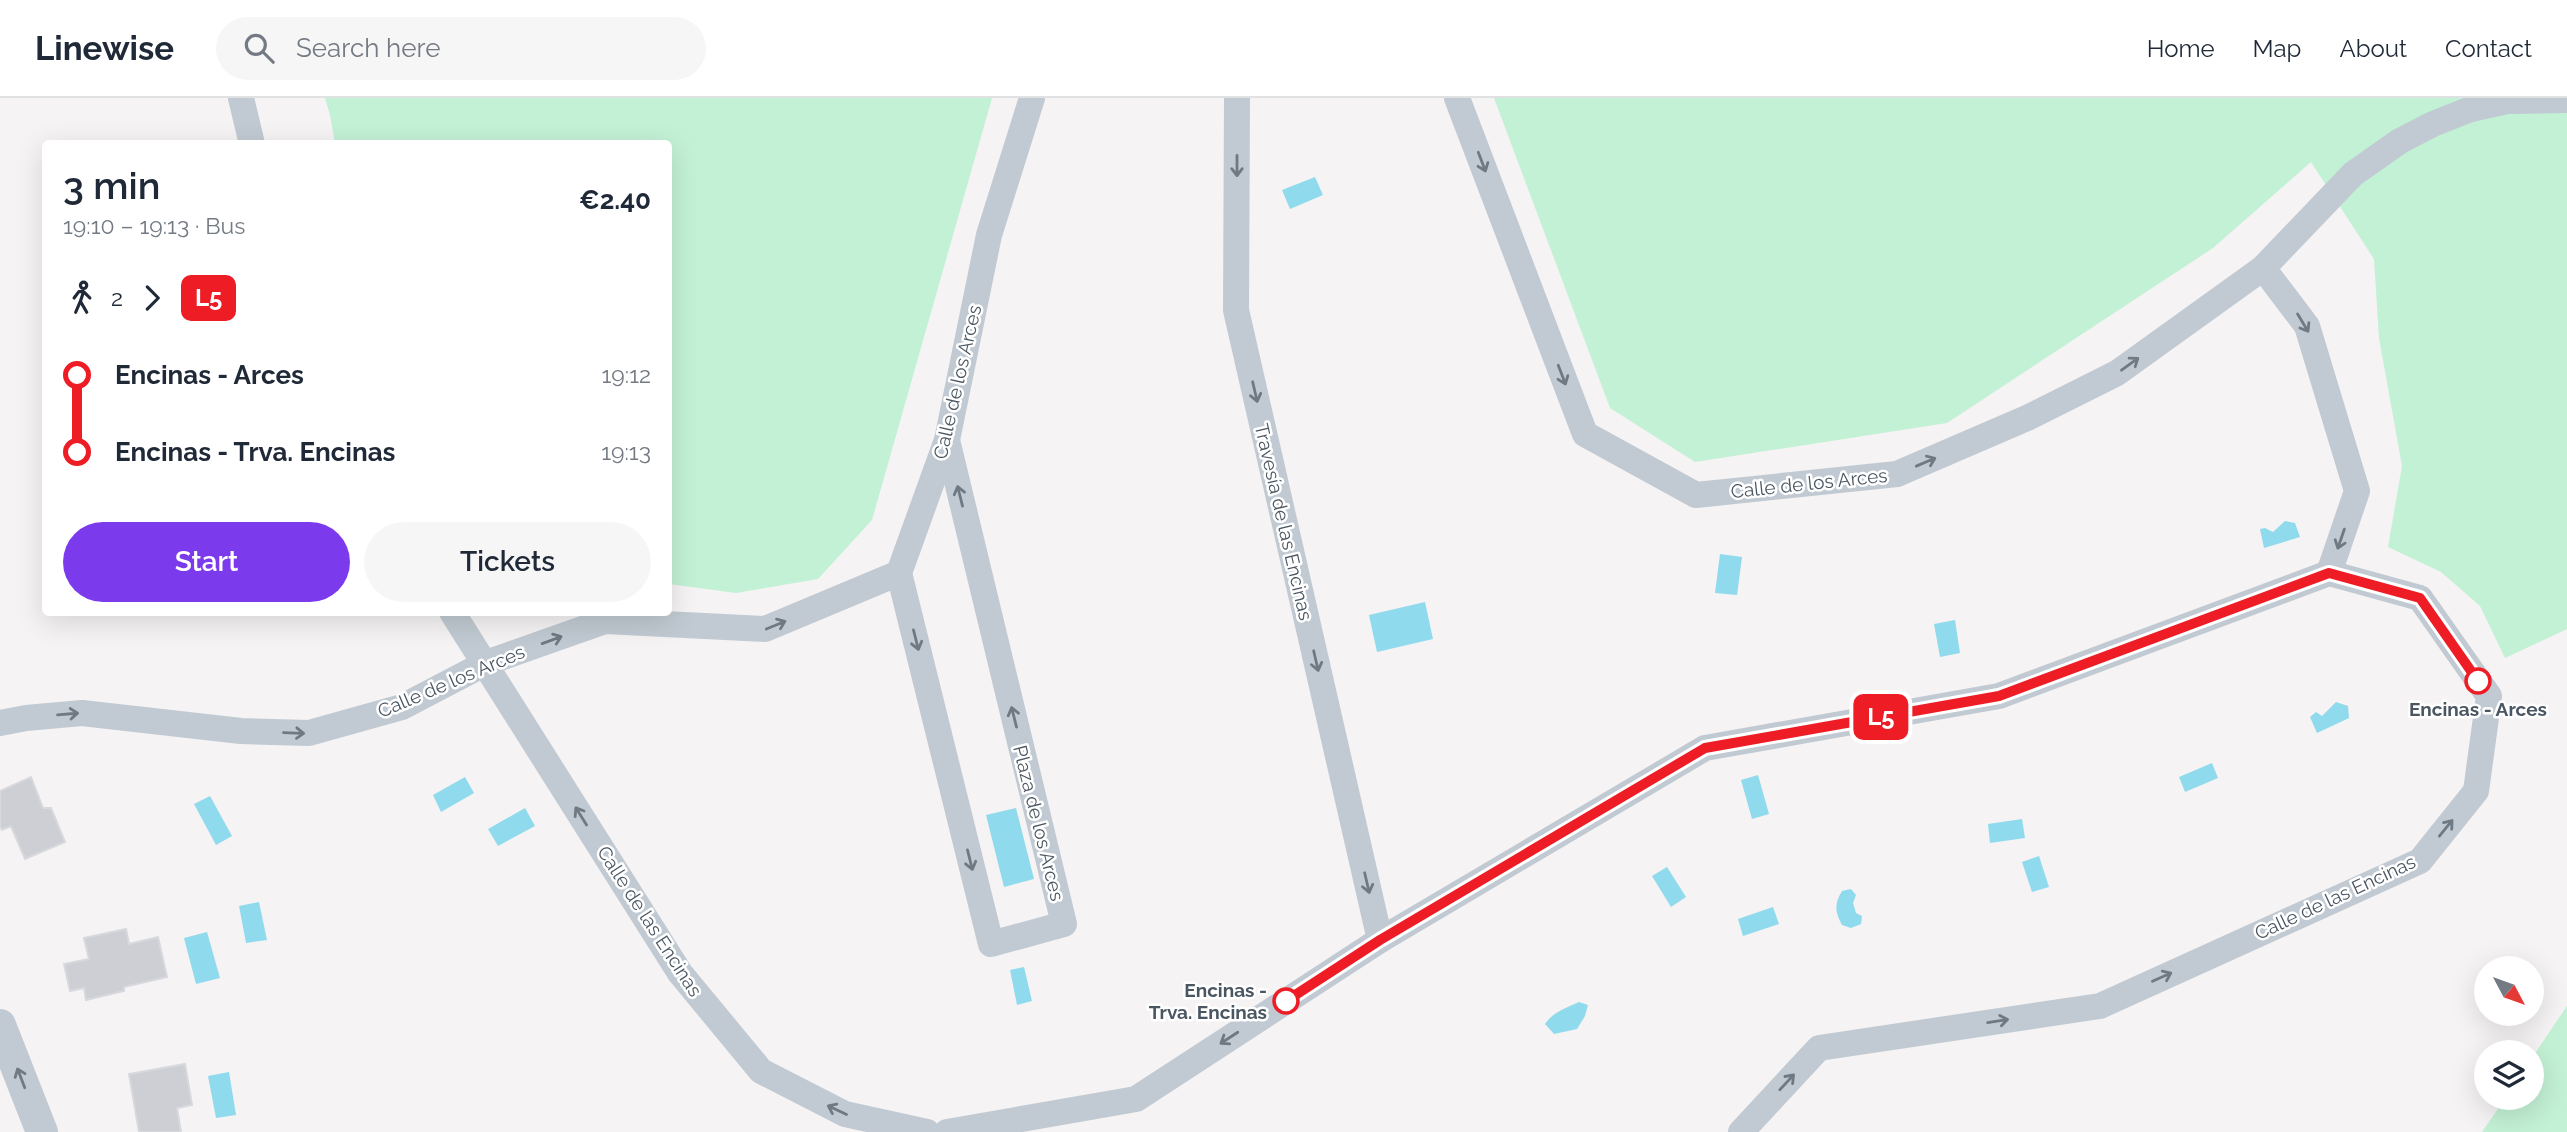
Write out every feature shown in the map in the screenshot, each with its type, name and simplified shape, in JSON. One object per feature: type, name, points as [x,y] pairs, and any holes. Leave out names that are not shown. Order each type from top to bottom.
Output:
[{"type":"street","points":[[241,98],[251,140]]},
{"type":"street","name":"Calle de los Arces","points":[[0,723],[82,713],[242,731],[309,733],[402,707],[486,663],[605,621],[765,629],[899,573],[947,440],[989,235],[1032,98]]},
{"type":"street","name":"Travesía de las Encinas","points":[[1237,98],[1236,310],[1380,940]]},
{"type":"street","name":"Calle de los Arces","points":[[1457,98],[1585,434],[1696,495],[1897,474],[2027,418],[2117,373],[2263,268],[2353,174],[2400,141],[2433,124],[2472,109],[2507,101],[2567,100]]},
{"type":"street","points":[[947,1132],[1136,1099],[1380,940],[1705,748],[1999,696],[2329,573],[2357,491],[2307,326],[2263,268]]},
{"type":"street","name":"Plaza de los Arces","points":[[899,573],[991,944],[1063,925],[947,440]]},
{"type":"street","name":"Calle de las Encinas","points":[[1741,1132],[1819,1048],[2100,1006],[2420,861],[2476,791],[2489,696],[2420,598],[2329,573]]},
{"type":"street","name":"Calle de las Encinas","points":[[455,616],[680,973],[761,1072],[845,1114],[927,1132]]},
{"type":"street","points":[[0,1025],[42,1132]]},
{"type":"green space","points":[[325,98],[992,98],[872,520],[818,579],[736,593],[672,584],[672,140],[334,140]]},
{"type":"green space","points":[[1494,98],[2567,98],[2567,629],[2505,658],[2480,606],[2441,572],[2388,547],[2402,466],[2379,338],[2374,259],[2311,162],[2213,248],[1947,423],[1695,462],[1610,408]]},
{"type":"green space","points":[[2567,1006],[2567,1132],[2482,1132],[2497,1110],[2544,1110],[2544,1040]]},
{"type":"water","points":[[1315,177],[1323,195],[1290,209],[1282,190]]},
{"type":"water","points":[[2285,521],[2295,523],[2300,537],[2264,548],[2260,529],[2273,532]]},
{"type":"water","points":[[1720,554],[1742,557],[1737,595],[1715,593]]},
{"type":"water","points":[[1425,602],[1433,639],[1377,652],[1369,615]]},
{"type":"water","points":[[1955,620],[1960,653],[1940,657],[1934,624]]},
{"type":"water","points":[[2336,702],[2348,706],[2349,718],[2317,733],[2310,717],[2316,712],[2322,716]]},
{"type":"water","points":[[2212,763],[2218,778],[2185,792],[2179,777]]},
{"type":"water","points":[[1758,775],[1769,814],[1752,819],[1741,780]]},
{"type":"water","points":[[465,777],[474,793],[441,812],[433,795]]},
{"type":"water","points":[[210,796],[232,836],[216,845],[194,804]]},
{"type":"water","points":[[525,808],[535,826],[498,846],[488,829]]},
{"type":"water","points":[[1016,808],[1034,879],[1004,887],[986,815]]},
{"type":"water","points":[[2022,819],[2025,838],[1990,843],[1988,824]]},
{"type":"water","points":[[2039,856],[2049,887],[2032,892],[2022,862]]},
{"type":"water","points":[[1667,867],[1686,897],[1671,907],[1652,876]]},
{"type":"water","points":[[1851,889],[1856,895],[1853,903],[1856,913],[1862,916],[1861,924],[1851,928],[1842,925],[1836,908],[1842,891]]},
{"type":"water","points":[[259,902],[267,940],[246,943],[239,906]]},
{"type":"water","points":[[1773,907],[1779,924],[1743,936],[1738,919]]},
{"type":"water","points":[[207,932],[220,978],[196,984],[184,938]]},
{"type":"water","points":[[1024,967],[1032,1001],[1017,1005],[1010,970]]},
{"type":"water","points":[[1579,1002],[1588,1005],[1577,1029],[1554,1034],[1545,1024],[1548,1020]]},
{"type":"water","points":[[229,1072],[236,1115],[216,1118],[208,1076]]},
{"type":"building","points":[[31,777],[43,808],[51,808],[65,842],[25,859],[11,826],[2,830],[0,826],[0,791]]},
{"type":"building","points":[[126,929],[129,944],[158,937],[167,977],[124,987],[124,991],[86,1000],[84,988],[70,991],[64,964],[89,959],[84,938]]},
{"type":"building","points":[[185,1064],[192,1105],[177,1108],[181,1132],[139,1132],[129,1074]]},
{"type":"bus line","name":"L5","points":[[1286,1001],[1380,940],[1705,748],[1999,696],[2329,573],[2420,598],[2478,681]]},
{"type":"place","name":"Encinas - Arces","points":[[2478,681]]},
{"type":"place","name":"Encinas - Trva. Encinas","points":[[1286,1001]]}]
